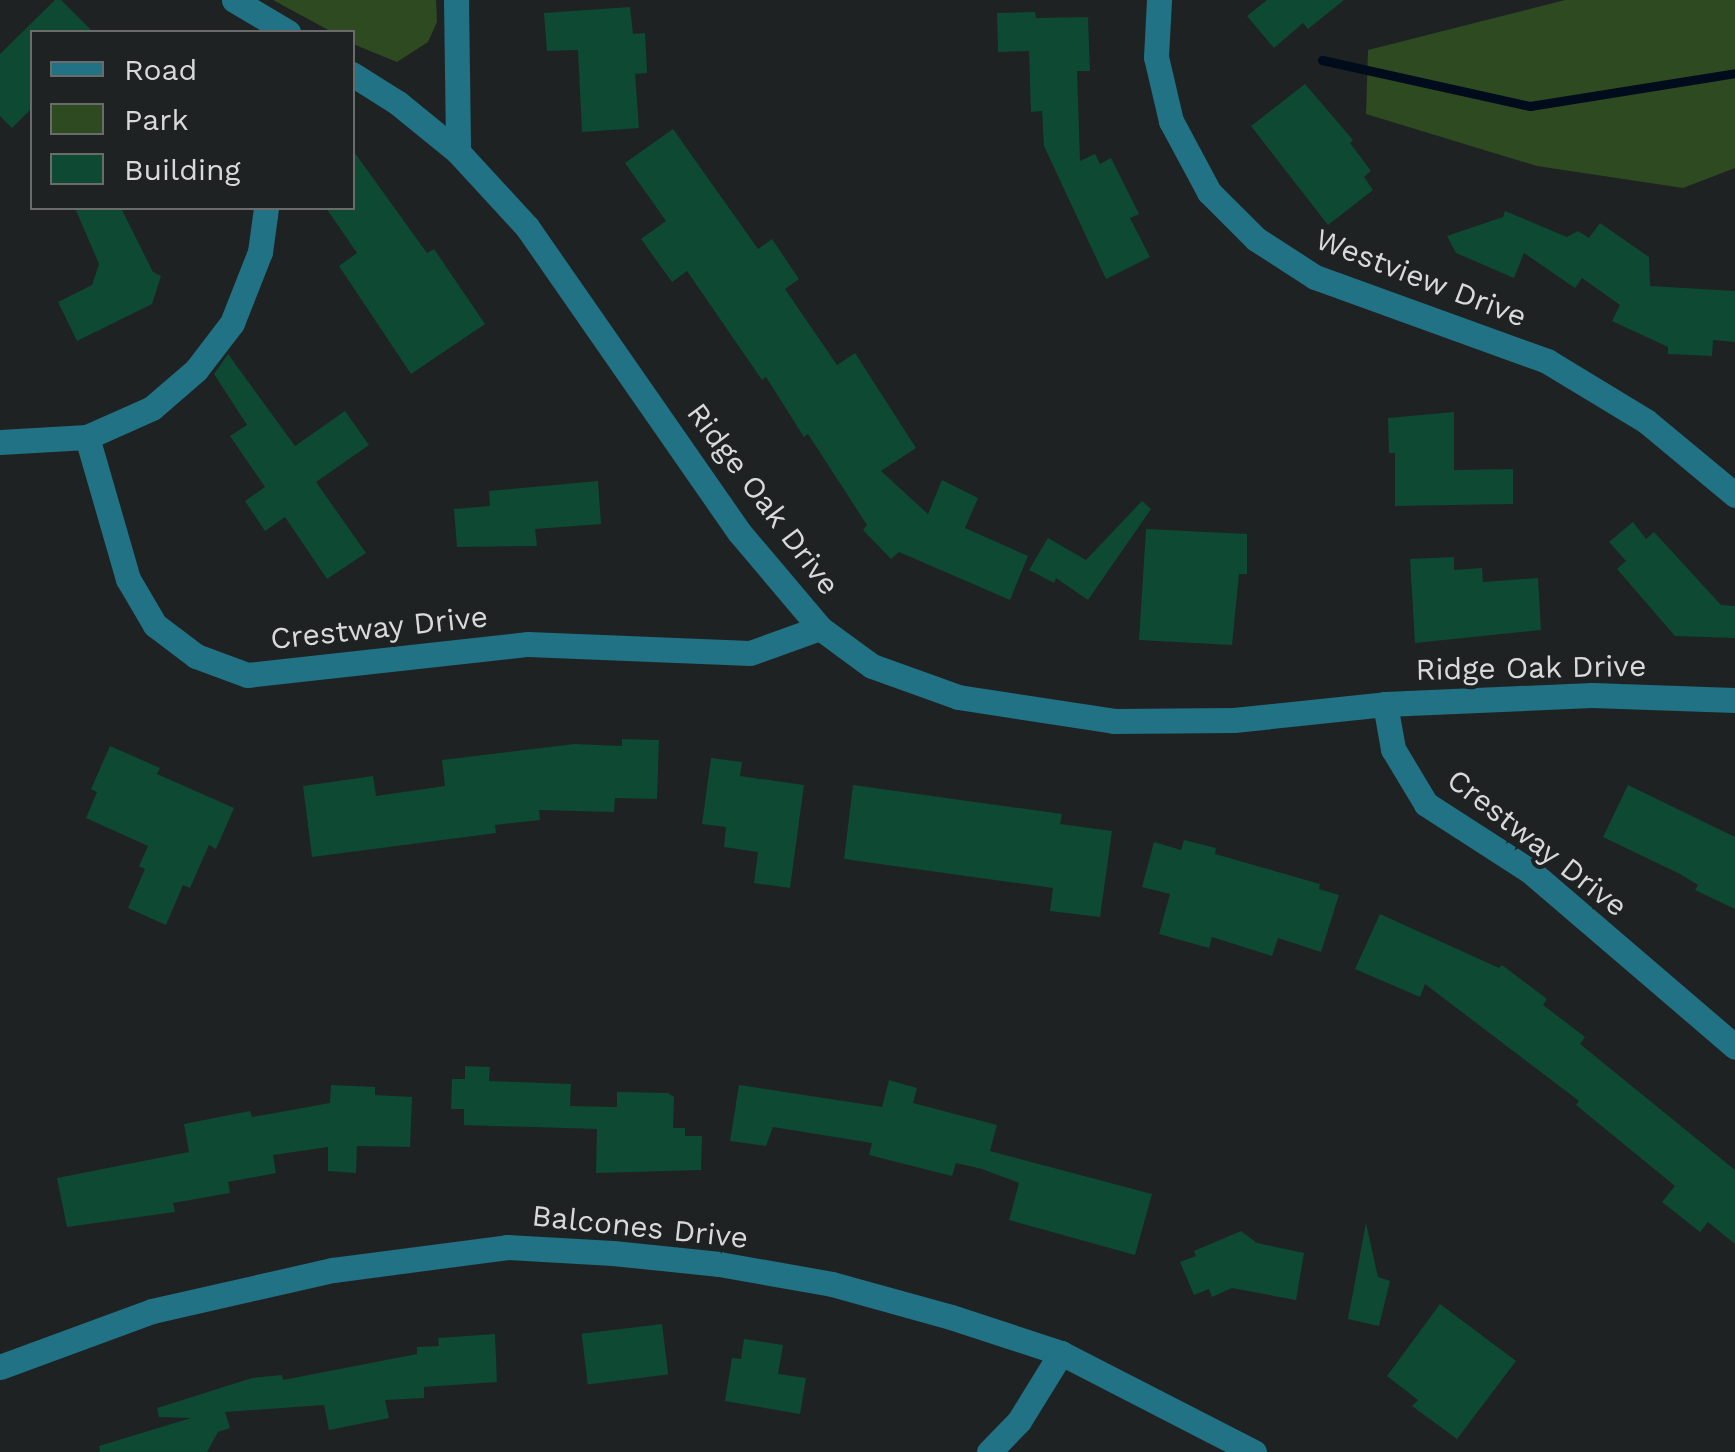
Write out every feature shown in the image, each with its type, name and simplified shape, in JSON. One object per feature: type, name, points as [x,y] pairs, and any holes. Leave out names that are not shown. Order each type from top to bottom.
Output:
[{"type":"street","points":[[234,0],[263,24]]},
{"type":"street","points":[[456,0],[458,152]]},
{"type":"street","name":"Westview Drive","points":[[1159,0],[1156,57],[1170,120],[1209,192],[1256,240],[1315,277],[1547,360],[1646,421],[1732,488]]},
{"type":"street","name":"Ridge Oak Drive","points":[[355,76],[458,152],[527,227],[740,532],[820,628],[872,666],[958,697],[1114,721],[1234,720],[1385,704],[1592,696],[1735,700]]},
{"type":"street","points":[[0,442],[86,437],[152,408],[196,370],[232,322],[260,252],[266,210]]},
{"type":"street","name":"Crestway Drive","points":[[86,437],[128,579],[156,625],[196,656],[247,675],[528,644],[750,654],[820,628]]},
{"type":"street","name":"Crestway Drive","points":[[1385,704],[1393,750],[1426,804],[1530,870],[1735,1047]]},
{"type":"street","name":"Balcones Drive","points":[[0,1367],[68,1339],[221,1292],[398,1259],[506,1247],[718,1264],[832,1284],[1061,1353],[1254,1452]]},
{"type":"street","points":[[989,1452],[1019,1421],[1061,1353]]},
{"type":"green space","points":[[273,0],[436,0],[437,22],[428,42],[397,62],[355,45],[355,30],[328,30]]},
{"type":"green space","points":[[1565,0],[1735,0],[1735,168],[1683,188],[1537,166],[1366,114],[1368,50]]},
{"type":"building","points":[[55,0],[61,0],[91,30],[30,30],[30,110],[12,128],[0,116],[0,54]]},
{"type":"building","points":[[1267,0],[1344,0],[1308,29],[1303,23],[1274,48],[1247,16]]},
{"type":"building","points":[[630,7],[633,34],[645,33],[647,73],[635,74],[639,128],[582,132],[578,50],[547,51],[544,13]]},
{"type":"building","points":[[1035,12],[1036,18],[1088,17],[1090,71],[1077,71],[1080,161],[1095,154],[1100,164],[1111,158],[1139,214],[1130,218],[1150,257],[1106,279],[1044,146],[1042,111],[1031,112],[1029,51],[998,52],[997,13]]},
{"type":"building","points":[[1305,84],[1353,140],[1350,143],[1371,171],[1364,177],[1373,190],[1328,225],[1251,126]]},
{"type":"building","points":[[673,129],[758,249],[772,239],[799,279],[785,289],[837,365],[855,353],[916,448],[881,471],[928,514],[942,480],[978,498],[965,528],[1028,556],[1010,600],[899,552],[891,559],[863,530],[867,525],[808,434],[804,437],[766,377],[762,380],[687,271],[672,282],[641,239],[666,221],[625,163]]},
{"type":"building","points":[[355,153],[427,253],[434,249],[485,324],[411,374],[339,266],[357,253],[327,210],[355,210]]},
{"type":"building","points":[[76,210],[122,210],[153,272],[161,276],[152,304],[77,341],[58,302],[92,285],[99,264]]},
{"type":"building","points":[[1505,211],[1567,237],[1578,231],[1589,238],[1600,223],[1649,257],[1650,286],[1735,291],[1735,342],[1713,340],[1712,356],[1668,354],[1668,347],[1612,321],[1620,305],[1582,278],[1575,288],[1524,253],[1514,278],[1456,253],[1447,236],[1503,217]]},
{"type":"building","points":[[228,354],[295,446],[345,411],[369,445],[316,482],[366,553],[327,579],[285,517],[265,531],[245,501],[265,487],[230,436],[247,425],[214,374]]},
{"type":"building","points":[[1454,412],[1454,470],[1513,469],[1513,504],[1395,506],[1395,453],[1389,453],[1388,418]]},
{"type":"building","points":[[598,481],[601,524],[535,529],[537,546],[457,547],[454,509],[490,506],[489,491]]},
{"type":"building","points":[[1142,501],[1151,509],[1088,600],[1056,578],[1054,583],[1029,570],[1048,538],[1086,560]]},
{"type":"building","points":[[1633,522],[1646,539],[1654,532],[1721,605],[1735,606],[1735,638],[1675,636],[1617,569],[1626,561],[1609,542]]},
{"type":"building","points":[[1146,529],[1247,534],[1247,574],[1239,574],[1232,645],[1139,640]]},
{"type":"building","points":[[1454,557],[1454,570],[1482,568],[1483,582],[1538,578],[1541,630],[1415,643],[1410,559]]},
{"type":"building","points":[[622,739],[659,740],[657,799],[615,798],[614,812],[539,810],[540,820],[495,825],[496,833],[312,857],[303,786],[373,776],[376,796],[445,786],[442,760],[574,744],[622,746]]},
{"type":"building","points":[[110,746],[160,768],[157,774],[234,808],[216,849],[209,845],[190,888],[183,885],[166,925],[128,908],[145,869],[139,866],[148,846],[86,818],[97,792],[91,789]]},
{"type":"building","points":[[711,758],[742,762],[740,776],[804,785],[790,888],[754,883],[758,852],[724,847],[726,827],[702,824]]},
{"type":"building","points":[[853,785],[1062,814],[1060,824],[1112,831],[1100,917],[1050,911],[1053,888],[844,859]]},
{"type":"building","points":[[1628,785],[1735,837],[1735,909],[1695,890],[1698,885],[1680,874],[1603,837]]},
{"type":"building","points":[[1184,840],[1216,848],[1215,854],[1320,884],[1319,889],[1339,895],[1321,952],[1278,938],[1272,956],[1212,937],[1209,948],[1159,934],[1170,894],[1142,887],[1154,842],[1181,850]]},
{"type":"building","points":[[1380,914],[1499,968],[1502,965],[1547,999],[1543,1005],[1585,1037],[1580,1044],[1735,1170],[1735,1244],[1708,1222],[1700,1232],[1662,1202],[1675,1186],[1576,1105],[1579,1101],[1425,984],[1420,997],[1355,969]]},
{"type":"building","points":[[465,1066],[490,1067],[489,1081],[571,1084],[570,1106],[617,1107],[617,1092],[668,1093],[674,1097],[673,1128],[685,1128],[685,1136],[702,1136],[701,1170],[596,1173],[597,1129],[464,1125],[464,1109],[451,1109],[452,1079],[465,1079]]},
{"type":"building","points":[[889,1080],[917,1088],[913,1103],[997,1125],[990,1151],[1152,1194],[1135,1255],[1009,1220],[1019,1183],[982,1169],[956,1163],[952,1176],[869,1155],[872,1143],[773,1127],[766,1146],[730,1141],[739,1085],[882,1107]]},
{"type":"building","points":[[331,1085],[375,1087],[375,1095],[412,1097],[410,1147],[357,1146],[356,1173],[328,1171],[328,1147],[273,1155],[276,1173],[228,1182],[230,1193],[173,1203],[175,1212],[67,1227],[57,1178],[189,1152],[184,1124],[250,1111],[252,1117],[330,1103]]},
{"type":"building","points":[[1366,1223],[1378,1277],[1390,1281],[1379,1326],[1348,1319]]},
{"type":"building","points":[[1241,1231],[1257,1243],[1304,1253],[1296,1300],[1232,1288],[1212,1297],[1209,1289],[1194,1295],[1180,1262],[1196,1256],[1194,1251]]},
{"type":"building","points":[[1440,1304],[1516,1361],[1457,1439],[1412,1406],[1418,1400],[1387,1376]]},
{"type":"building","points":[[662,1324],[668,1375],[588,1384],[582,1334]]},
{"type":"building","points":[[495,1334],[497,1382],[424,1387],[424,1398],[385,1400],[389,1418],[329,1430],[324,1405],[225,1412],[230,1428],[218,1432],[207,1452],[100,1452],[99,1446],[191,1418],[159,1417],[157,1408],[252,1378],[282,1375],[283,1380],[417,1354],[417,1347],[439,1346],[438,1338]]},
{"type":"building","points":[[744,1339],[783,1345],[778,1374],[806,1378],[800,1414],[725,1401],[732,1358],[741,1359]]},
{"type":"waterway","points":[[1322,60],[1530,106],[1735,73]]}]
